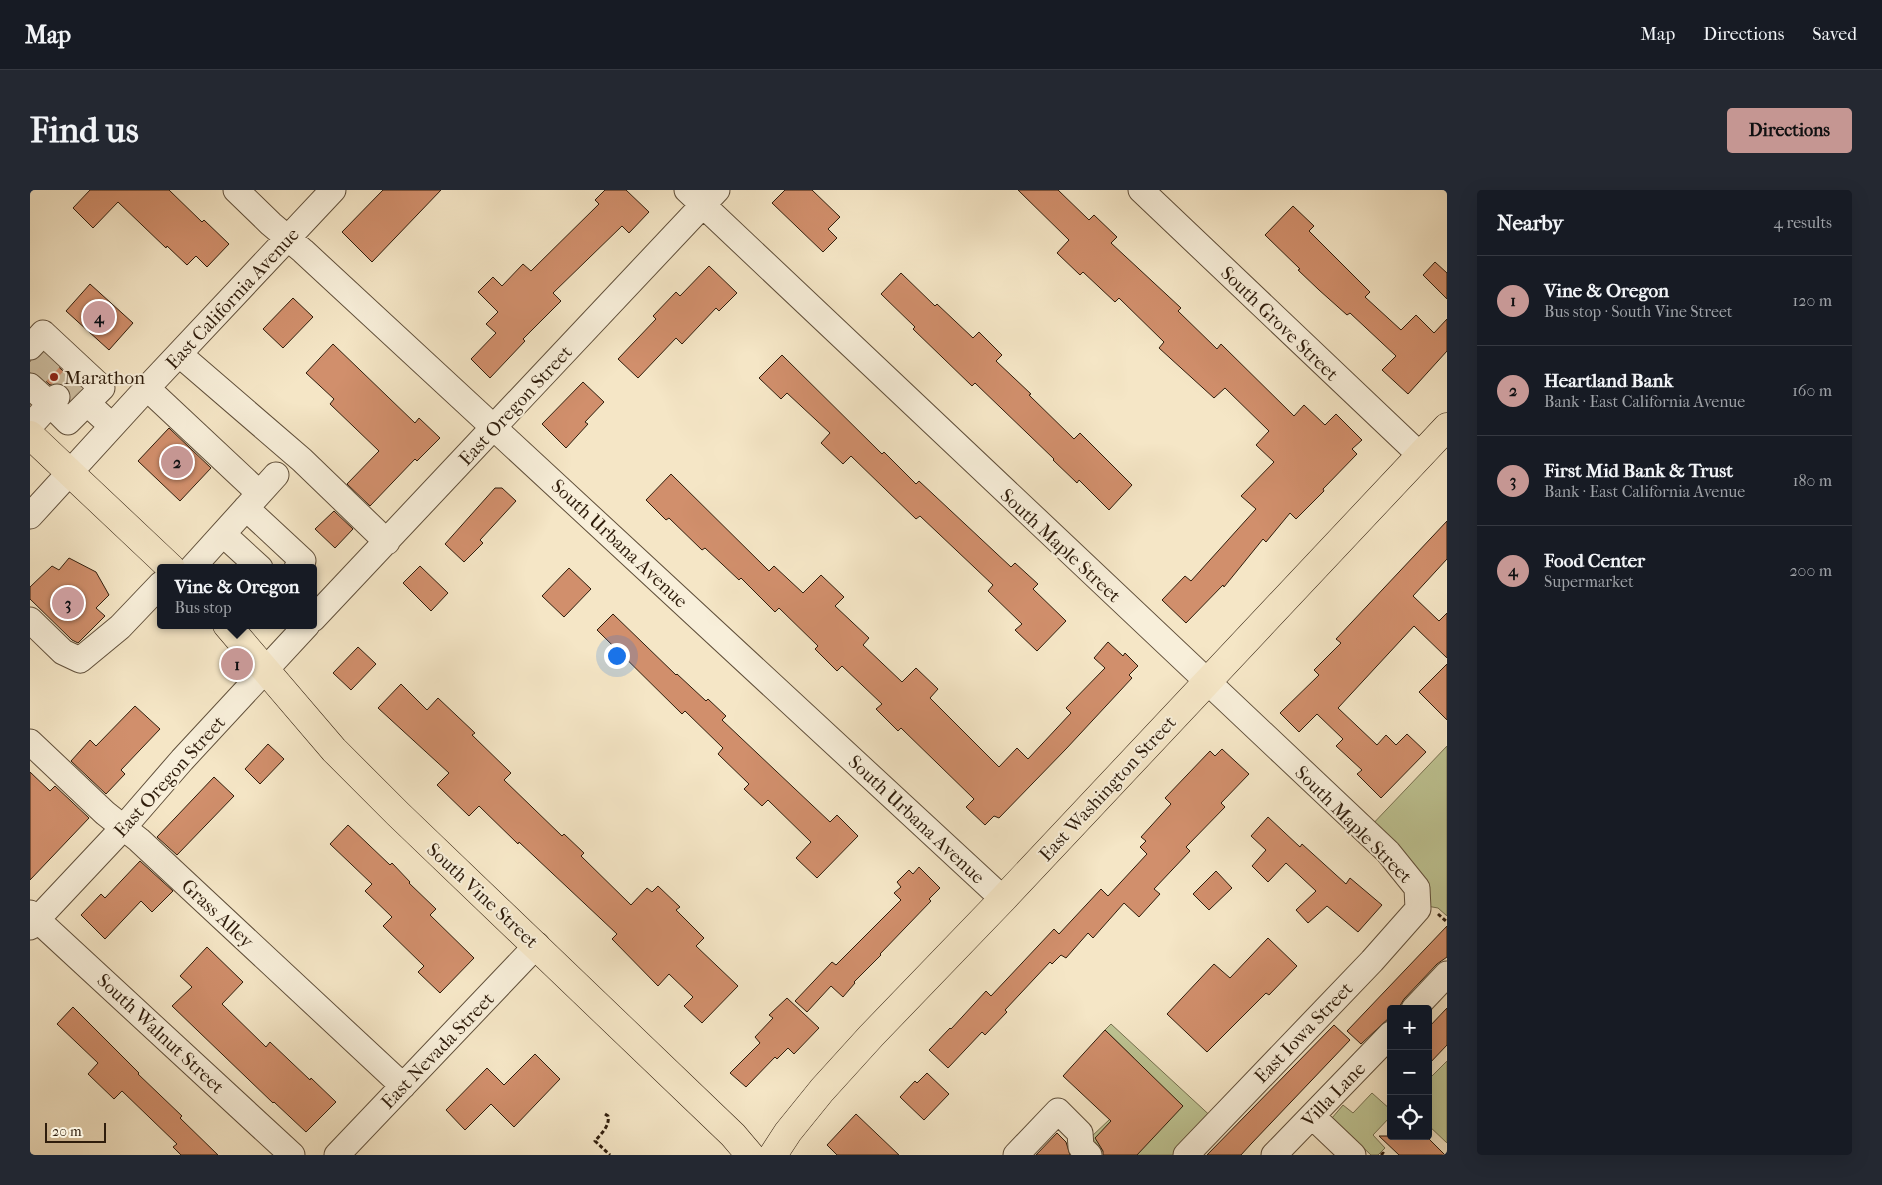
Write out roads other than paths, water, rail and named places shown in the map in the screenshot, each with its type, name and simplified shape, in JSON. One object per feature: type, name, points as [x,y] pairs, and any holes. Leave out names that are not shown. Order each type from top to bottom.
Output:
[{"type":"main road","name":"East Washington Street","points":[[772,1155],[822,1090],[871,1036],[1003,899],[1447,427]]},
{"type":"main road","points":[[30,435],[167,564]]},
{"type":"main road","name":"South Vine Street","points":[[230,629],[334,750],[398,814],[733,1134],[750,1155]]},
{"type":"street","name":"South Urbana Avenue","points":[[236,190],[1003,899]]},
{"type":"street","name":"East California Avenue","points":[[30,516],[333,190]]},
{"type":"street","name":"South Grove Street","points":[[1141,190],[1420,455]]},
{"type":"street","name":"East Oregon Street","points":[[317,615],[494,427],[702,195]]},
{"type":"street","name":"South Maple Street","points":[[702,195],[1207,682],[1388,852],[1418,888],[1418,908]]},
{"type":"street","points":[[30,347],[43,333],[56,353],[78,374],[102,388],[68,422],[53,401],[32,381]]},
{"type":"street","points":[[180,354],[302,460],[387,542]]},
{"type":"street","points":[[147,388],[260,492],[303,561],[300,564]]},
{"type":"street","points":[[30,426],[53,401]]},
{"type":"street","points":[[87,403],[112,426]]},
{"type":"street","points":[[196,564],[260,492]]},
{"type":"street","points":[[223,534],[256,564]]},
{"type":"street","points":[[30,620],[63,652],[80,660],[120,627],[157,588]]},
{"type":"street","name":"East Oregon Street","points":[[32,920],[123,828],[182,760],[303,629]]},
{"type":"street","name":"Grass Alley","points":[[30,742],[123,828],[140,840],[403,1086]]},
{"type":"street","name":"East Iowa Street","points":[[1186,1155],[1372,961],[1418,908]]},
{"type":"street","name":"South Walnut Street","points":[[32,920],[47,928],[292,1155]]},
{"type":"street","name":"East Nevada Street","points":[[337,1155],[537,945]]},
{"type":"street","points":[[1418,1005],[1447,974]]},
{"type":"street","name":"Villa Lane","points":[[1274,1155],[1387,1038]]},
{"type":"street","points":[[1016,1155],[1058,1111],[1080,1133],[1081,1147],[1089,1155]]},
{"type":"street","points":[[1312,1116],[1353,1155]]},
{"type":"tunnel","points":[[34,376],[52,357]]},
{"type":"tunnel","points":[[57,397],[74,378]]},
{"type":"place","name":"Food Center","points":[[99,317]]},
{"type":"place","name":"Marathon","points":[[54,377]]},
{"type":"place","name":"Heartland Bank","points":[[177,462]]},
{"type":"place","name":"First Mid Bank & Trust","points":[[68,603]]},
{"type":"place","name":"Vine & Oregon","points":[[237,664]]}]
